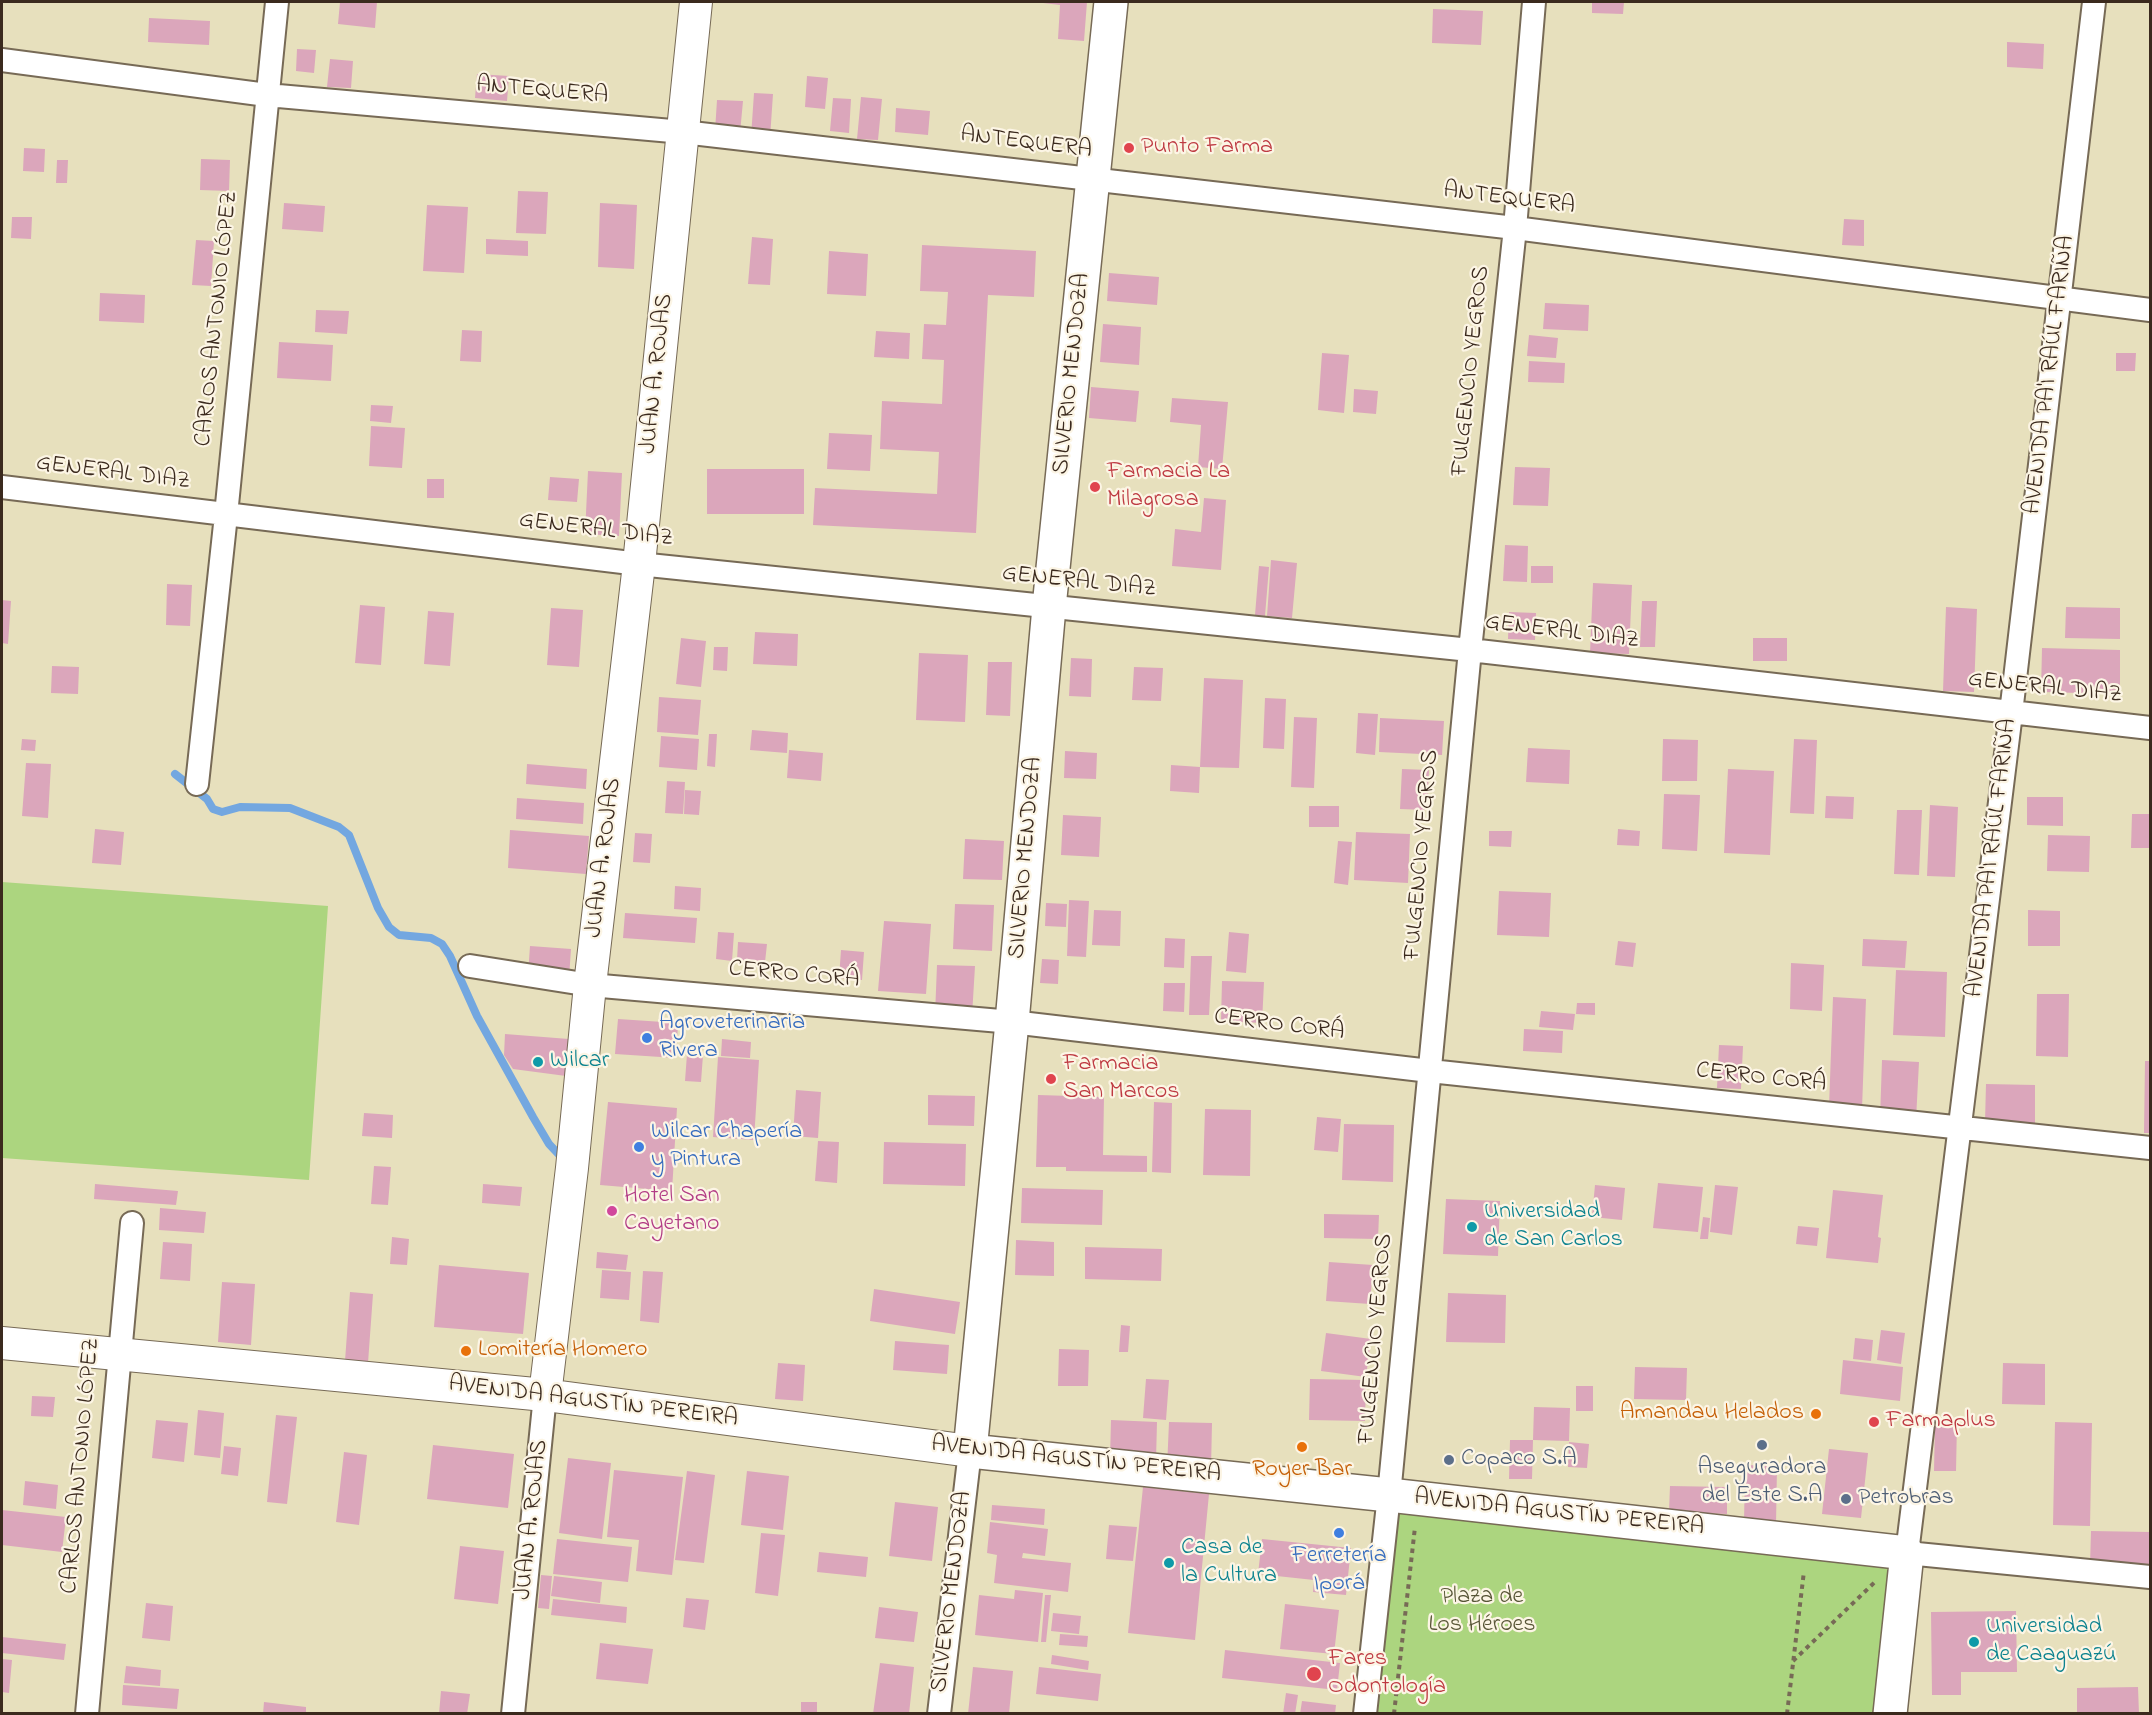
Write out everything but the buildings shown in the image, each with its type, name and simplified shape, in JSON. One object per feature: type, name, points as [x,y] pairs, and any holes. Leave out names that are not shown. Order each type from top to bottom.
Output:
[{"type":"highway","name":"SILVERIO MENDOZA","points":[[970,1451],[1012,1022],[1049,607],[1112,2]]},
{"type":"highway","name":"AVENIDA AGUSTÍN PEREIRA","points":[[970,1451],[1389,1495],[1907,1554]]},
{"type":"highway","name":"AVENIDA PA'I RAÚL FARIÑA","points":[[1890,1713],[1907,1554]]},
{"type":"street","name":"CARLOS ANTONIO LÓPEZ","points":[[197,784],[277,2]]},
{"type":"street","name":"JUAN A. ROJAS","points":[[513,1713],[545,1395],[639,564],[696,2]]},
{"type":"street","name":"FULGENCIO YEGROS","points":[[1365,1713],[1389,1495],[1470,650],[1515,228],[1534,2]]},
{"type":"street","name":"AVENIDA PA'I RAÚL FARIÑA","points":[[1907,1554],[2011,713],[2094,2]]},
{"type":"street","name":"ANTEQUERA","points":[[2,60],[267,95],[683,132],[1515,228],[2151,310]]},
{"type":"street","name":"GENERAL DIAZ","points":[[2,487],[639,564],[1470,650],[2151,728]]},
{"type":"street","name":"CERRO CORÁ","points":[[470,966],[590,985],[1012,1022],[1430,1071],[2151,1148]]},
{"type":"street","name":"CARLOS ANTONIO LÓPEZ","points":[[87,1713],[118,1354],[132,1223]]},
{"type":"street","name":"AVENIDA AGUSTÍN PEREIRA","points":[[2,1343],[545,1395],[970,1451]]},
{"type":"street","name":"SILVERIO MENDOZA","points":[[939,1713],[970,1451]]},
{"type":"street","name":"AVENIDA AGUSTÍN PEREIRA","points":[[1907,1554],[2151,1577]]},
{"type":"path","points":[[1394,1713],[1415,1525]]},
{"type":"path","points":[[1787,1713],[1804,1571],[1814,1572]]},
{"type":"path","points":[[1868,1578],[1878,1579]]},
{"type":"path","points":[[1793,1661],[1878,1579]]},
{"type":"path","points":[[1877,1590],[1878,1579]]},
{"type":"green space","points":[[2,882],[328,906],[309,1180],[2,1158]]},
{"type":"green space","name":"Plaza de Los Héroes","points":[[1392,1500],[1901,1557],[1885,1713],[1369,1714]]},
{"type":"waterway","points":[[175,774],[207,799],[213,809],[222,812],[240,807],[290,808],[339,827],[349,835],[378,908],[389,927],[399,935],[431,938],[442,944],[450,956],[477,1016],[533,1117],[549,1144],[565,1161]]},
{"type":"place","name":"Punto Farma","points":[[1129,148]]},
{"type":"place","name":"Farmacia La Milagrosa","points":[[1095,487]]},
{"type":"place","name":"Agroveterinaria Rivera","points":[[647,1038]]},
{"type":"place","name":"Wilcar","points":[[538,1062]]},
{"type":"place","name":"Farmacia San Marcos","points":[[1051,1079]]},
{"type":"place","name":"Wilcar Chapería y Pintura","points":[[639,1147]]},
{"type":"place","name":"Hotel San Cayetano","points":[[612,1211]]},
{"type":"place","name":"Universidad de San Carlos","points":[[1472,1227]]},
{"type":"place","name":"Lomitería Homero","points":[[466,1351]]},
{"type":"place","name":"Amandau Helados","points":[[1816,1414]]},
{"type":"place","name":"Farmaplus","points":[[1874,1422]]},
{"type":"place","name":"Aseguradora del Este S.A","points":[[1762,1445]]},
{"type":"place","name":"Royer Bar","points":[[1302,1447]]},
{"type":"place","name":"Copaco S.A","points":[[1449,1460]]},
{"type":"place","name":"Petrobras","points":[[1846,1499]]},
{"type":"place","name":"Ferretería Iporá","points":[[1339,1533]]},
{"type":"place","name":"Casa de la Cultura","points":[[1169,1563]]},
{"type":"place","name":"Universidad de Caaguazú","points":[[1974,1642]]},
{"type":"place","name":"Fares Odontología","points":[[1314,1674]]}]
